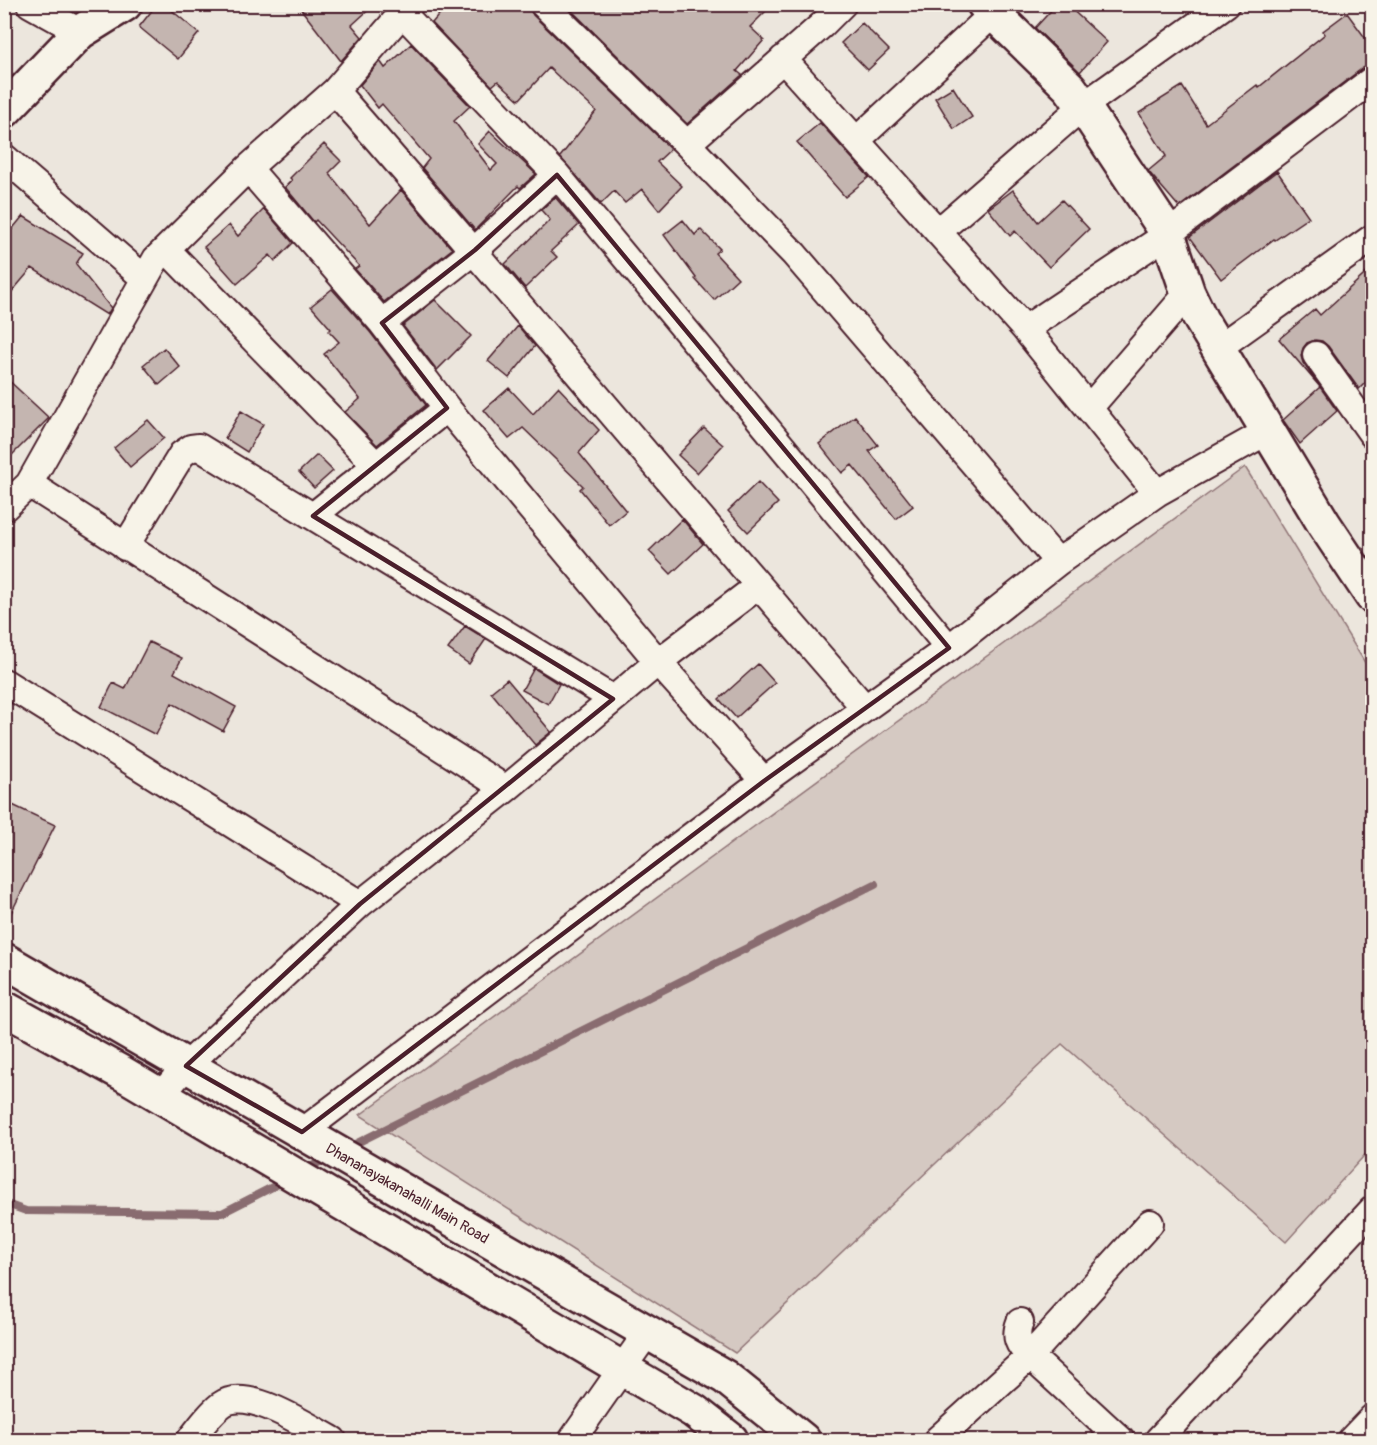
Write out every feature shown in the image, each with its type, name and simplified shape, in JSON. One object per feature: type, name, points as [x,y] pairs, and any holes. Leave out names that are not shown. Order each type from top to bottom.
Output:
[{"type":"street","points":[[30,4],[80,32]]},
{"type":"street","points":[[4,111],[80,32],[125,4]]},
{"type":"street","points":[[543,4],[687,144],[794,254],[1058,562]]},
{"type":"street","points":[[687,144],[843,4]]},
{"type":"street","points":[[939,231],[1083,106],[1226,4]]},
{"type":"street","points":[[4,508],[29,484],[156,259],[248,168],[335,91],[407,9],[557,175],[950,648]]},
{"type":"street","points":[[857,140],[988,9],[1070,88],[1168,234],[1188,292],[1201,320],[1324,524],[1372,596]]},
{"type":"street","points":[[783,59],[1025,328],[1156,493]]},
{"type":"street","points":[[1025,328],[1168,234],[1372,80]]},
{"type":"street","points":[[335,91],[475,250],[865,708]]},
{"type":"street","points":[[4,157],[144,278]]},
{"type":"street","points":[[248,168],[382,323],[447,408],[658,662],[764,782]]},
{"type":"street","points":[[382,323],[475,250],[557,175]]},
{"type":"street","points":[[1218,348],[1372,238]]},
{"type":"street","points":[[166,249],[375,464]]},
{"type":"street","points":[[1090,407],[1188,292]]},
{"type":"street","points":[[1316,355],[1372,434]]},
{"type":"street","points":[[313,516],[447,408]]},
{"type":"street","points":[[325,1146],[764,782],[950,648],[1058,562],[1156,493],[1268,431]]},
{"type":"street","points":[[125,548],[182,454],[195,447],[204,450],[614,699]]},
{"type":"street","points":[[29,484],[125,548],[506,789]]},
{"type":"street","points":[[160,1096],[186,1066],[360,904],[506,789],[658,662],[758,585]]},
{"type":"street","points":[[4,682],[360,904]]},
{"type":"street","name":"Dhananayakanahalli Main Road","points":[[4,960],[725,1377],[803,1440]]},
{"type":"street","points":[[4,1008],[160,1096],[694,1411],[731,1440]]},
{"type":"street","points":[[1158,1440],[1372,1210]]},
{"type":"street","points":[[937,1440],[1030,1356],[1150,1223]]},
{"type":"street","points":[[1020,1322],[1016,1340],[1022,1349],[1121,1440]]},
{"type":"street","points":[[572,1440],[647,1333]]},
{"type":"street","points":[[190,1440],[220,1405],[229,1400],[246,1400],[261,1403],[333,1440]]},
{"type":"street","points":[[1351,1440],[1372,1418]]},
{"type":"highlighted area","points":[[557,175],[949,648],[764,781],[302,1132],[186,1066],[360,904],[613,699],[313,516],[447,408],[382,323],[475,250]]},
{"type":"shaded area","points":[[1245,467],[1372,674],[1372,1147],[1286,1242],[1062,1044],[735,1353],[360,1115]]},
{"type":"building","points":[[157,4],[164,4],[199,33],[178,59],[139,27]]},
{"type":"building","points":[[297,4],[375,4],[352,25],[362,37],[341,61]]},
{"type":"building","points":[[448,4],[528,4],[533,15],[671,149],[657,162],[682,186],[659,210],[642,189],[625,203],[614,191],[601,204],[560,157],[596,111],[549,68],[519,100],[498,81],[492,86],[432,23]]},
{"type":"building","points":[[565,4],[773,4],[750,27],[764,40],[737,71],[742,75],[687,124]]},
{"type":"building","points":[[1057,4],[1066,4],[1107,42],[1080,72],[1035,28]]},
{"type":"building","points":[[1347,13],[1372,47],[1372,64],[1363,68],[1179,207],[1148,171],[1166,156],[1139,113],[1182,86],[1206,124],[1257,85],[1259,87],[1325,34],[1323,31]]},
{"type":"building","points":[[862,23],[889,50],[868,70],[841,43]]},
{"type":"building","points":[[411,44],[470,106],[454,121],[491,170],[497,164],[478,144],[490,131],[536,174],[520,188],[518,186],[475,230],[422,168],[429,159],[382,104],[378,108],[360,85],[380,61],[385,68]]},
{"type":"building","points":[[953,87],[972,117],[954,129],[935,98]]},
{"type":"building","points":[[820,123],[869,177],[845,197],[797,142]]},
{"type":"building","points":[[324,144],[341,161],[329,173],[370,224],[401,190],[452,249],[384,302],[355,269],[359,266],[316,220],[314,222],[285,187],[292,180],[290,178]]},
{"type":"building","points":[[1277,171],[1309,217],[1274,239],[1221,279],[1190,237]]},
{"type":"building","points":[[1013,190],[1038,222],[1062,200],[1089,229],[1049,267],[1015,231],[1010,236],[988,209]]},
{"type":"building","points":[[555,197],[579,225],[551,251],[557,257],[525,288],[505,264],[550,220],[541,210]]},
{"type":"building","points":[[264,209],[293,243],[275,261],[270,255],[237,284],[204,247],[229,225],[238,236]]},
{"type":"building","points":[[23,216],[83,253],[76,264],[111,308],[107,315],[32,268],[4,301],[4,239]]},
{"type":"building","points":[[683,220],[695,235],[700,229],[720,249],[715,253],[738,278],[714,300],[695,279],[664,235]]},
{"type":"building","points":[[1372,268],[1372,376],[1359,389],[1328,346],[1322,341],[1315,340],[1307,343],[1301,356],[1303,363],[1320,387],[1279,339],[1315,309],[1320,315]]},
{"type":"building","points":[[332,289],[370,332],[426,405],[377,445],[345,412],[360,399],[324,354],[339,342],[311,306]]},
{"type":"building","points":[[435,300],[471,336],[437,370],[403,326]]},
{"type":"building","points":[[518,326],[535,346],[509,378],[488,361]]},
{"type":"building","points":[[164,348],[180,367],[159,385],[143,365]]},
{"type":"building","points":[[4,376],[49,418],[4,463]]},
{"type":"building","points":[[558,387],[599,430],[579,453],[626,511],[609,525],[580,489],[583,486],[523,428],[509,439],[484,410],[509,388],[533,414]]},
{"type":"building","points":[[1320,387],[1337,411],[1300,444],[1283,420]]},
{"type":"building","points":[[241,411],[263,424],[247,452],[225,438]]},
{"type":"building","points":[[855,416],[878,445],[869,451],[913,506],[896,519],[852,465],[842,473],[819,444]]},
{"type":"building","points":[[148,420],[164,438],[130,467],[114,448]]},
{"type":"building","points":[[704,428],[723,445],[697,473],[678,455]]},
{"type":"building","points":[[317,455],[333,471],[314,488],[299,472]]},
{"type":"building","points":[[758,482],[778,503],[748,532],[728,511]]},
{"type":"building","points":[[682,519],[703,544],[671,574],[649,551]]},
{"type":"building","points":[[465,626],[486,639],[469,664],[448,649]]},
{"type":"building","points":[[149,642],[182,658],[174,673],[236,707],[223,731],[172,703],[156,735],[101,707],[113,683],[125,689]]},
{"type":"building","points":[[758,664],[775,683],[736,718],[719,699]]},
{"type":"building","points":[[534,668],[559,684],[548,704],[522,690]]},
{"type":"building","points":[[507,679],[551,732],[535,745],[491,692]]},
{"type":"building","points":[[4,801],[55,825],[4,927]]},
{"type":"waterway","points":[[347,1148],[875,884]]},
{"type":"waterway","points":[[302,1171],[330,1157]]},
{"type":"waterway","points":[[4,1203],[26,1211],[222,1213],[288,1179]]}]
